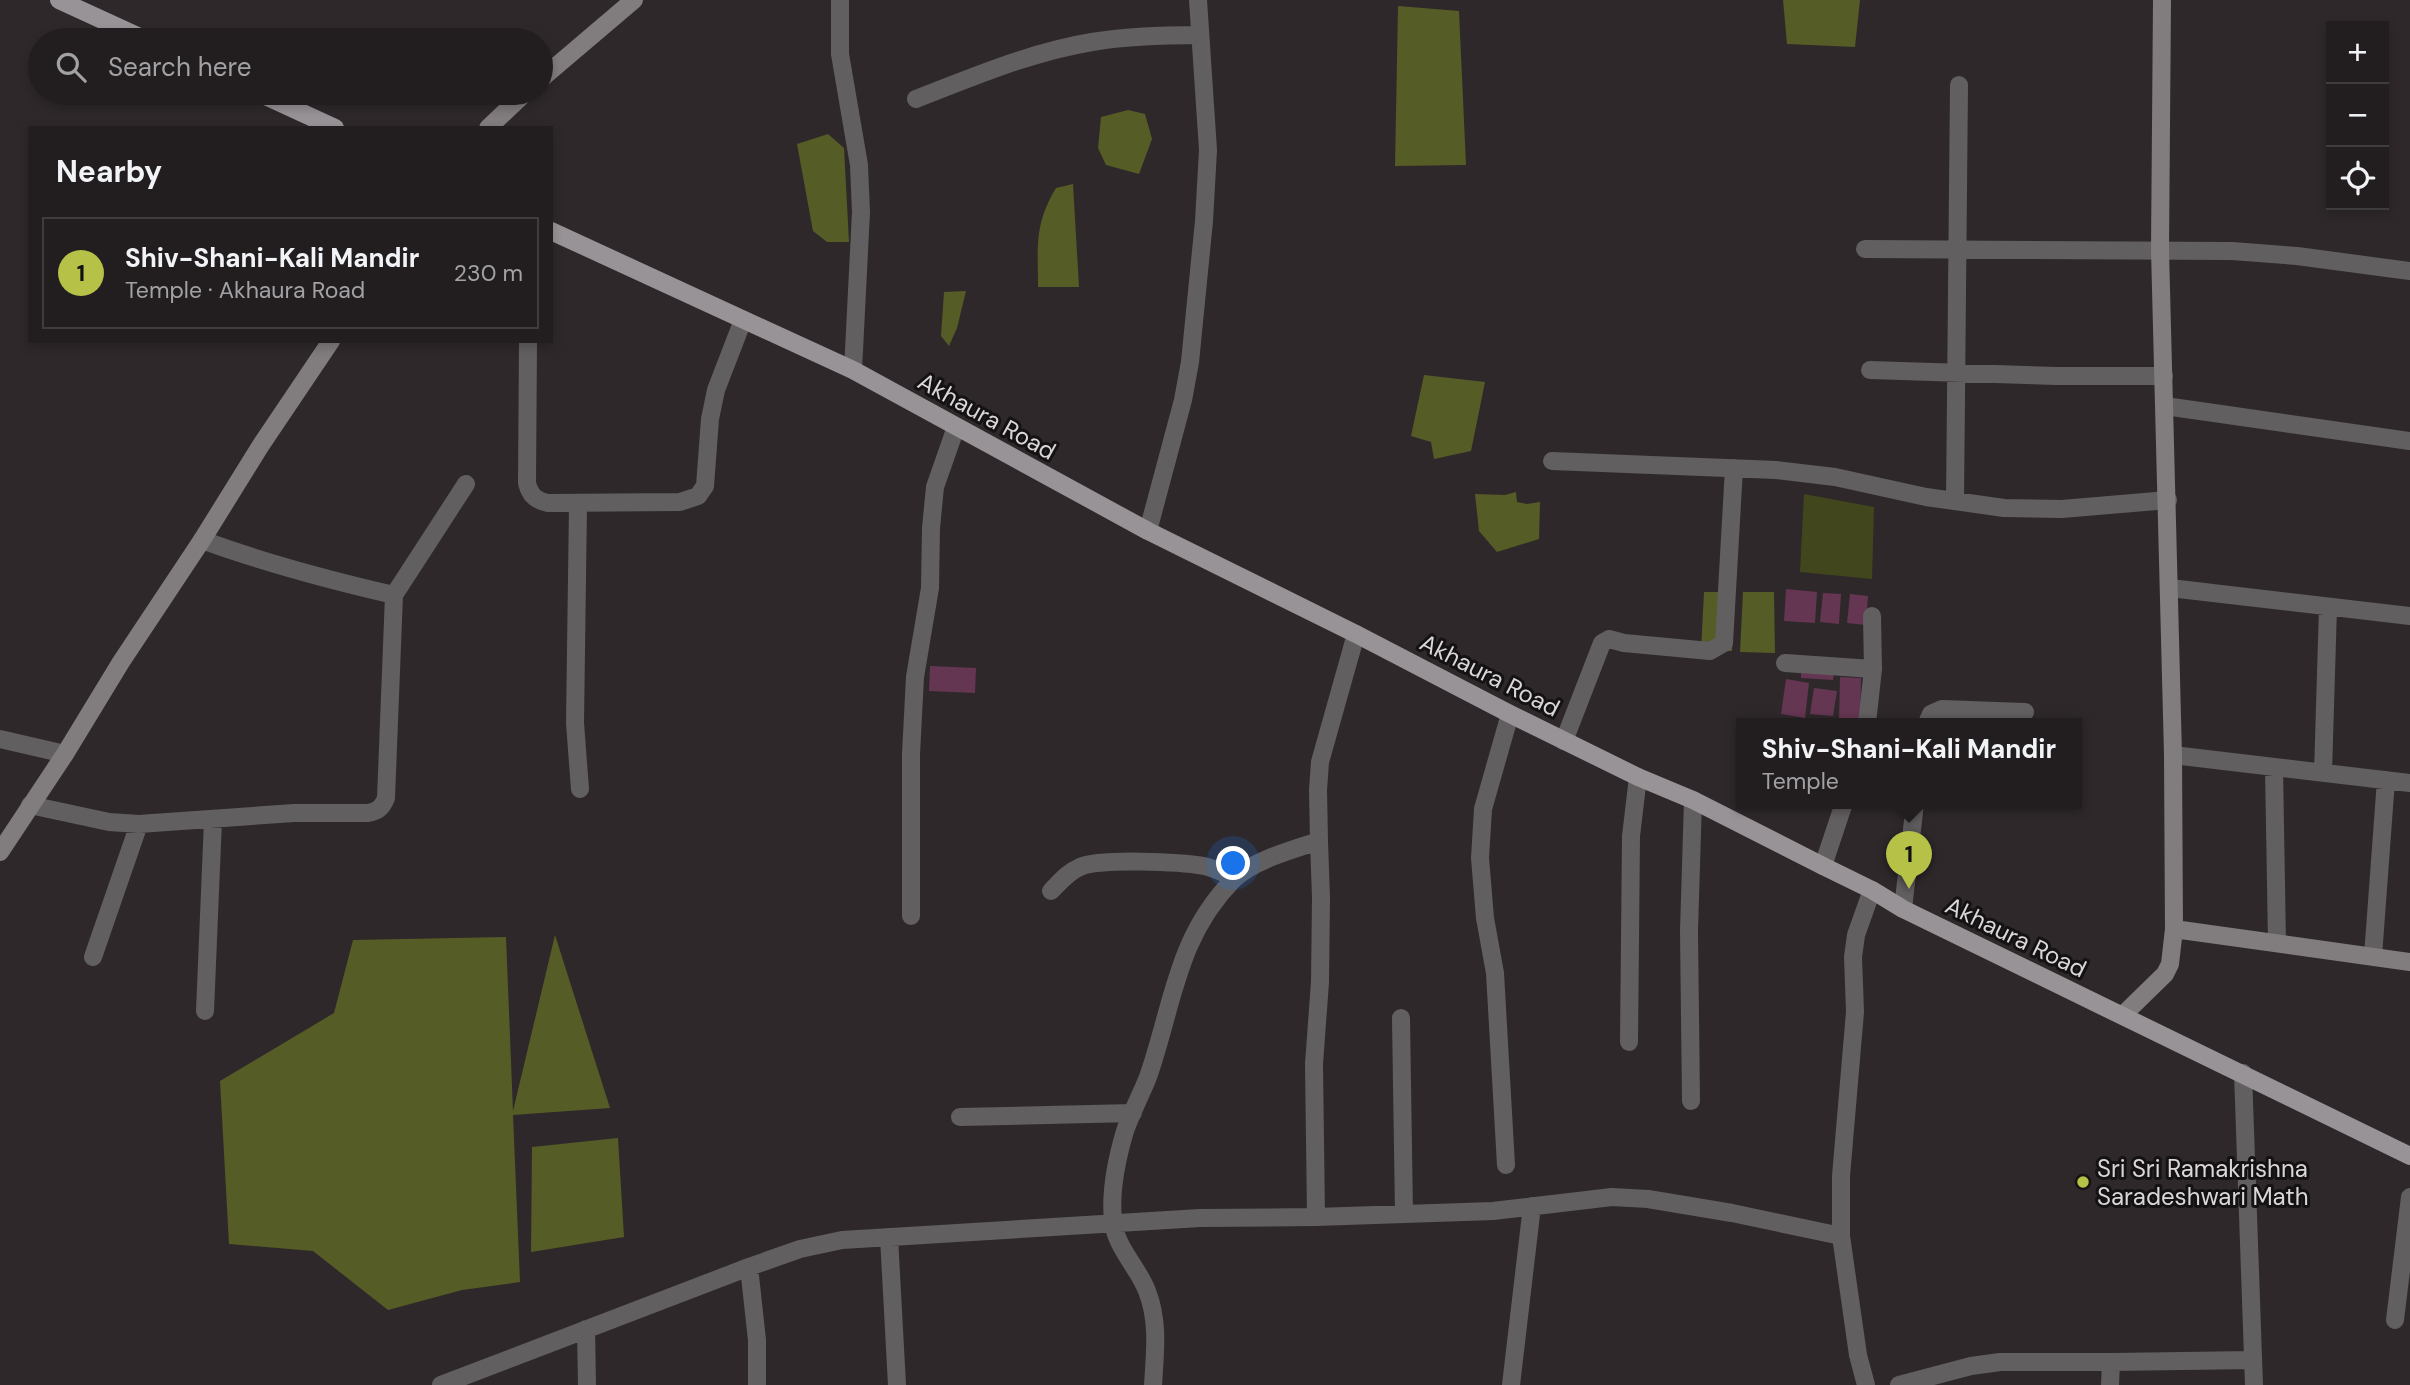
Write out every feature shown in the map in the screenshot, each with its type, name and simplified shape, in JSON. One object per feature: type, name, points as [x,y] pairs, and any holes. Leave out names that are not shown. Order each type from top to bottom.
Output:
[{"type":"main road","points":[[59,0],[120,28]]},
{"type":"main road","points":[[285,105],[331,126]]},
{"type":"main road","name":"Akhaura Road","points":[[553,232],[853,370],[1148,530],[1510,714],[1639,777],[1693,800],[1872,890],[1903,909],[2410,1156]]},
{"type":"street","points":[[553,69],[634,0]]},
{"type":"street","points":[[839,0],[840,54],[859,165],[860,212],[853,370]]},
{"type":"street","points":[[1148,530],[1183,400],[1195,318],[1208,150],[1198,0]]},
{"type":"street","points":[[2123,1015],[2165,974],[2174,929],[2170,587],[2160,250],[2162,0]]},
{"type":"street","points":[[916,99],[987,71],[1090,42],[1146,36],[1200,35]]},
{"type":"street","points":[[1955,501],[1959,85]]},
{"type":"street","points":[[490,126],[512,105]]},
{"type":"street","points":[[1865,249],[2232,251],[2297,256],[2410,271]]},
{"type":"street","points":[[528,343],[527,483],[529,491],[538,501],[578,505],[680,502],[692,500],[702,494],[705,486],[710,419],[716,390],[743,320]]},
{"type":"street","points":[[0,852],[7,830],[30,805],[65,754],[121,662],[330,343]]},
{"type":"street","points":[[1870,370],[2164,376]]},
{"type":"street","points":[[2165,406],[2410,441]]},
{"type":"street","points":[[911,916],[911,754],[915,677],[930,588],[931,528],[936,487],[956,427]]},
{"type":"street","points":[[1552,461],[1776,470],[1835,477],[1926,497],[2004,508],[2062,509],[2168,500]]},
{"type":"street","points":[[1564,741],[1602,643],[1609,639],[1624,643],[1710,651],[1724,643],[1734,468]]},
{"type":"street","points":[[30,805],[109,822],[139,824],[295,813],[368,813],[383,807],[386,798],[394,595],[466,484]]},
{"type":"street","points":[[578,505],[575,723],[580,789]]},
{"type":"street","points":[[202,540],[309,575],[394,595]]},
{"type":"street","points":[[2170,587],[2410,617]]},
{"type":"street","points":[[2323,773],[2328,607]]},
{"type":"street","points":[[1868,718],[1873,669],[1872,615]]},
{"type":"street","points":[[1316,1217],[1314,1064],[1320,982],[1321,898],[1318,790],[1320,762],[1356,634]]},
{"type":"street","points":[[1785,663],[1873,669]]},
{"type":"street","points":[[1930,718],[1942,709],[2025,712]]},
{"type":"street","points":[[1506,1165],[1495,973],[1485,918],[1480,858],[1483,808],[1510,714]]},
{"type":"street","points":[[0,739],[65,754]]},
{"type":"street","points":[[2173,755],[2410,783]]},
{"type":"street","points":[[2274,767],[2277,943]]},
{"type":"street","points":[[1629,1042],[1631,836],[1639,777]]},
{"type":"street","points":[[2373,956],[2386,780]]},
{"type":"street","points":[[1691,1101],[1689,931],[1693,800]]},
{"type":"street","points":[[1822,866],[1841,809]]},
{"type":"street","points":[[1903,909],[1914,809]]},
{"type":"street","points":[[205,1011],[213,820]]},
{"type":"street","points":[[93,957],[139,824]]},
{"type":"street","points":[[1153,1385],[1155,1322],[1150,1301],[1146,1288],[1118,1239],[1113,1222],[1112,1206],[1126,1129],[1148,1076],[1173,984],[1209,907],[1235,878],[1285,852],[1319,841]]},
{"type":"street","points":[[1051,891],[1066,875],[1080,867],[1107,861],[1190,864],[1208,867],[1235,878]]},
{"type":"street","points":[[1866,1385],[1858,1355],[1841,1236],[1842,1149],[1855,1012],[1853,957],[1856,935],[1872,890]]},
{"type":"street","points":[[2174,929],[2410,962]]},
{"type":"street","points":[[1401,1018],[1404,1214]]},
{"type":"street","points":[[2243,1073],[2255,1385]]},
{"type":"street","points":[[960,1117],[1133,1113]]},
{"type":"street","points":[[441,1385],[462,1381],[586,1329],[749,1267],[823,1243],[1113,1222],[1493,1211],[1612,1197],[1648,1199],[1731,1213],[1841,1236]]},
{"type":"street","points":[[2395,1320],[2410,1197]]},
{"type":"street","points":[[1511,1385],[1532,1206]]},
{"type":"street","points":[[889,1237],[897,1385]]},
{"type":"street","points":[[749,1267],[757,1340],[757,1385]]},
{"type":"street","points":[[586,1329],[587,1385]]},
{"type":"street","points":[[1899,1385],[1971,1366],[2000,1362],[2253,1360]]},
{"type":"street","points":[[2110,1385],[2111,1362]]},
{"type":"shaded area","points":[[1783,0],[1860,0],[1855,47],[1787,44]]},
{"type":"shaded area","points":[[1398,6],[1459,11],[1466,165],[1395,166]]},
{"type":"shaded area","points":[[1128,110],[1145,114],[1152,139],[1139,174],[1106,165],[1098,148],[1101,117]]},
{"type":"shaded area","points":[[828,134],[844,148],[849,242],[827,242],[813,231],[797,144]]},
{"type":"shaded area","points":[[1073,184],[1079,287],[1038,287],[1038,247],[1044,213],[1056,188]]},
{"type":"shaded area","points":[[966,291],[957,328],[949,346],[941,336],[944,292]]},
{"type":"shaded area","points":[[1424,375],[1485,382],[1471,451],[1434,459],[1431,442],[1411,436]]},
{"type":"shaded area","points":[[1516,492],[1517,502],[1540,502],[1539,539],[1497,552],[1479,531],[1475,494],[1505,495]]},
{"type":"shaded area","points":[[1804,494],[1874,507],[1872,579],[1800,572]]},
{"type":"shaded area","points":[[1704,592],[1734,592],[1732,651],[1701,651]]},
{"type":"shaded area","points":[[1743,592],[1774,592],[1775,653],[1740,652]]},
{"type":"shaded area","points":[[555,935],[610,1108],[513,1115],[520,1282],[462,1290],[388,1310],[313,1251],[229,1244],[220,1081],[334,1013],[353,940],[506,937],[513,1111]]},
{"type":"shaded area","points":[[618,1138],[624,1237],[531,1252],[532,1147]]},
{"type":"building","points":[[1786,589],[1817,592],[1815,623],[1784,621]]},
{"type":"building","points":[[1823,593],[1841,594],[1839,624],[1820,622]]},
{"type":"building","points":[[1850,594],[1868,596],[1866,625],[1847,623]]},
{"type":"building","points":[[930,666],[976,668],[975,693],[929,691]]},
{"type":"building","points":[[1801,668],[1834,671],[1833,680],[1801,678]]},
{"type":"building","points":[[1840,677],[1861,678],[1860,718],[1839,718]]},
{"type":"building","points":[[1786,679],[1809,683],[1805,718],[1781,714]]},
{"type":"building","points":[[1814,688],[1837,691],[1833,716],[1810,714]]},
{"type":"place","name":"Shiv-Shani-Kali Mandir","points":[[1909,889]]},
{"type":"place","name":"Sri Sri Ramakrishna Saradeshwari Math","points":[[2083,1182]]}]
